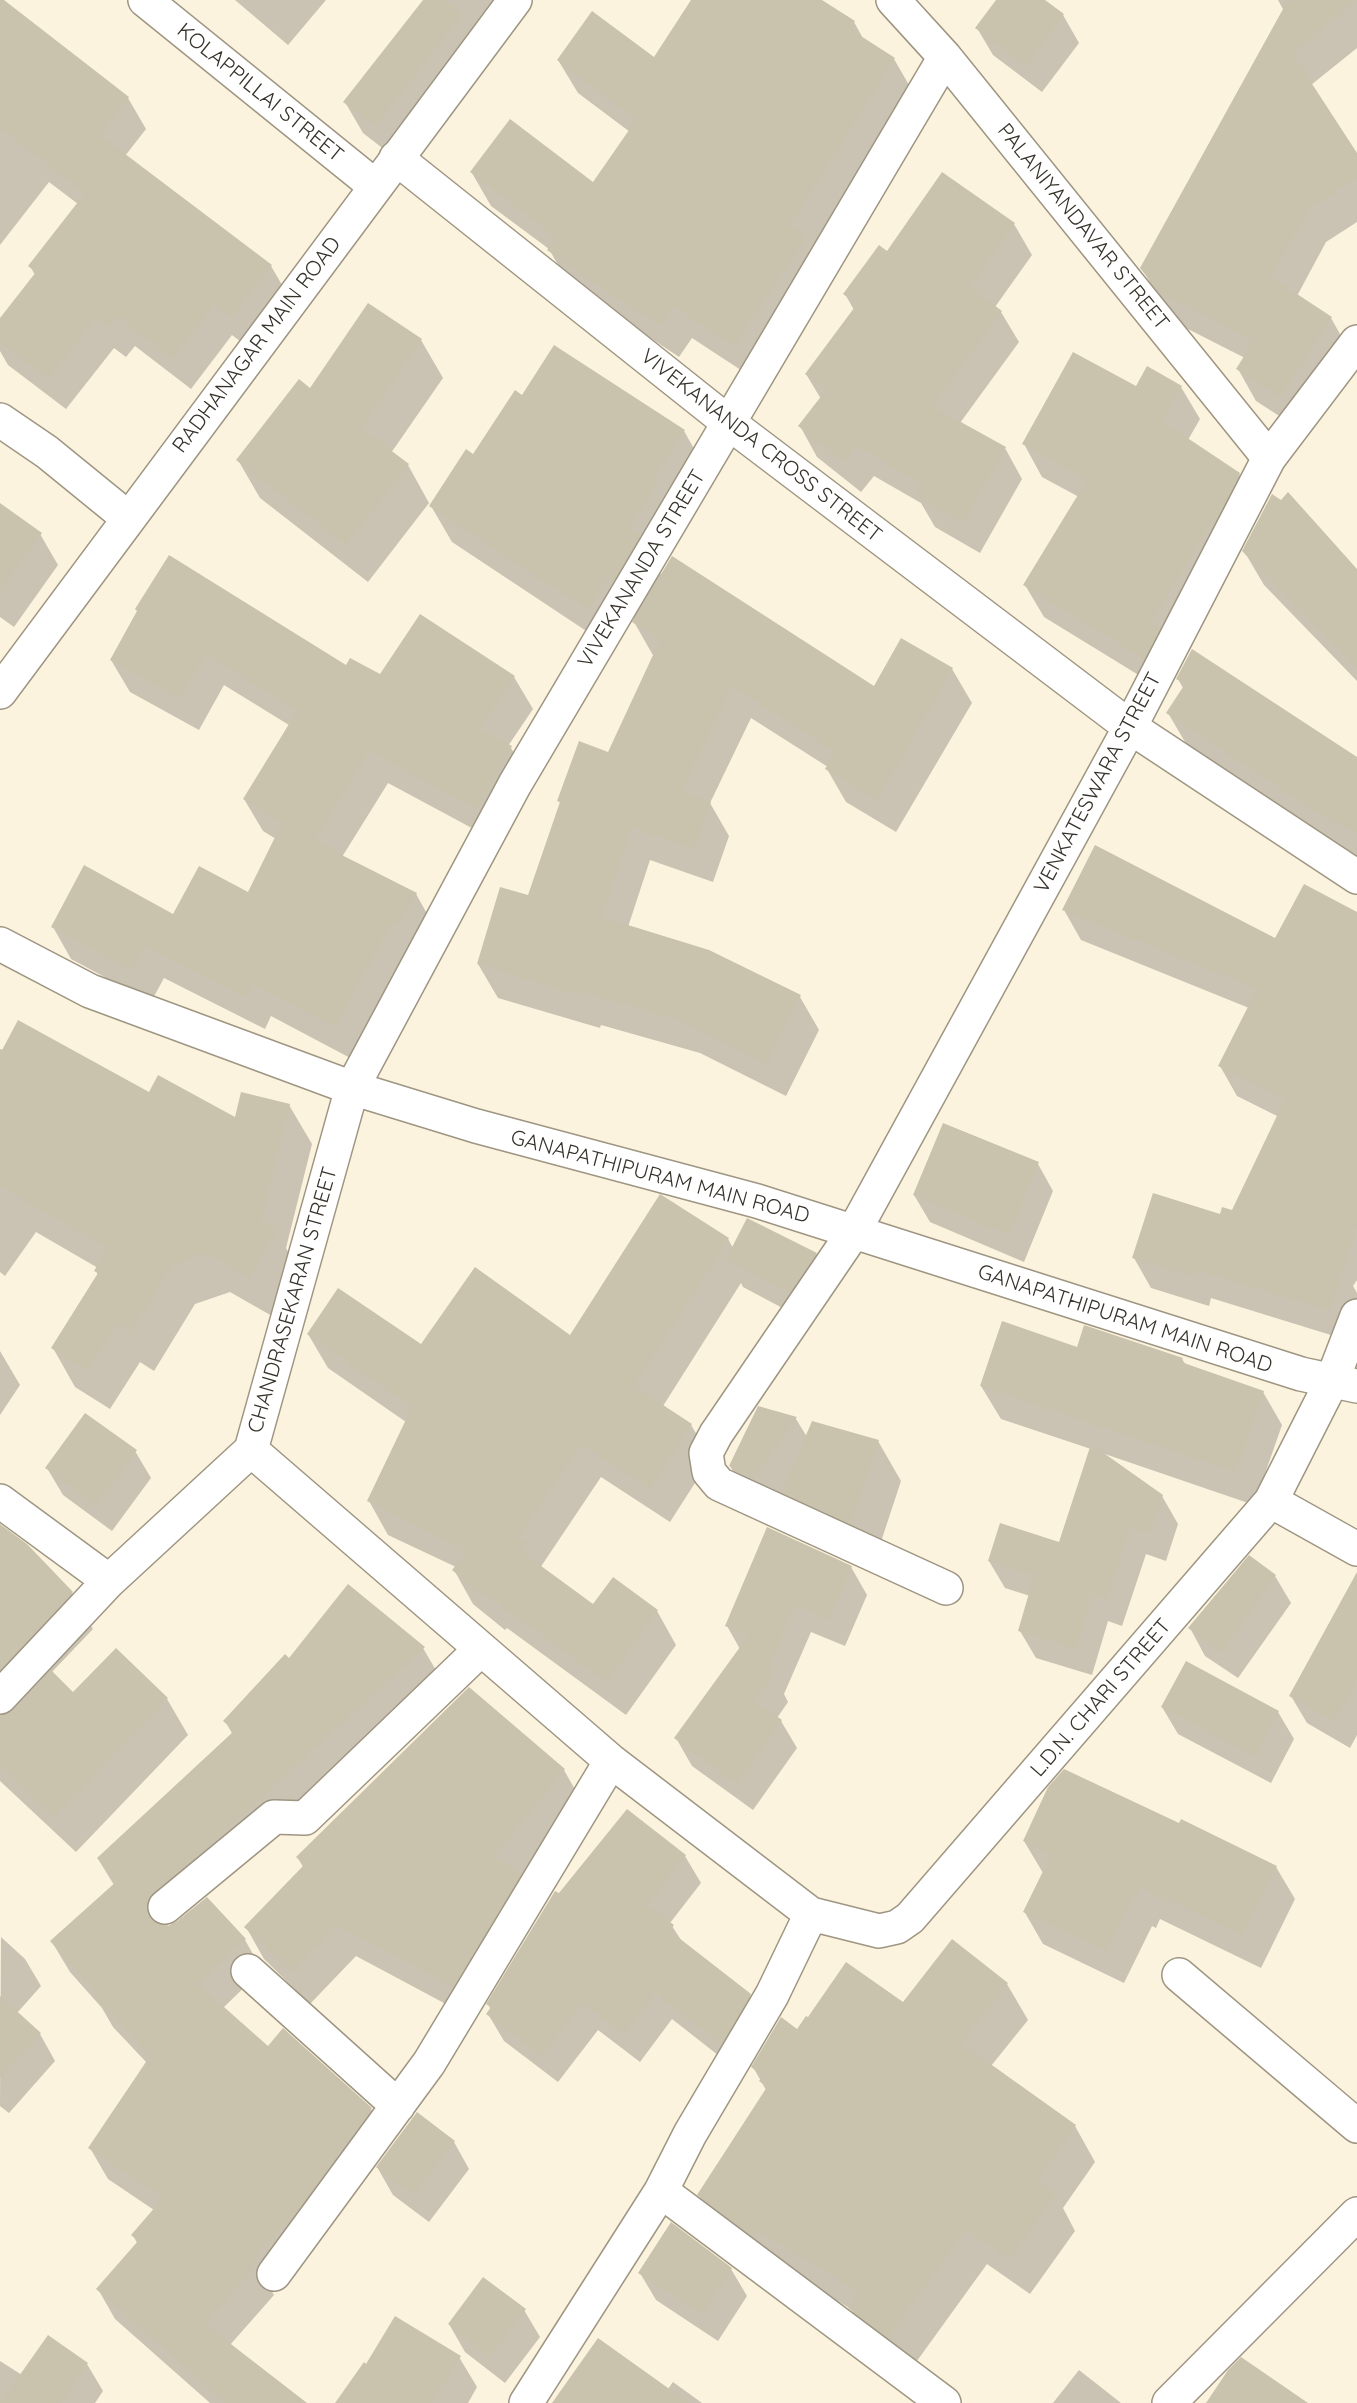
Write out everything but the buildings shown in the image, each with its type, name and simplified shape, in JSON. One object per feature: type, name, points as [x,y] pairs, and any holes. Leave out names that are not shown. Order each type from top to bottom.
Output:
[{"type":"street","name":"KOLAPPILLAI STREET","points":[[145,0],[375,186]]},
{"type":"street","name":"RADHANAGAR MAIN ROAD","points":[[0,692],[515,0]]},
{"type":"street","name":"PALANIYANDAVAR STREET","points":[[893,0],[945,57],[1269,458]]},
{"type":"street","name":"VIVEKANANDA STREET","points":[[352,1088],[515,784],[945,57]]},
{"type":"street","name":"VIVEKANANDA CROSS STREET","points":[[396,158],[729,423],[1130,728],[1357,877]]},
{"type":"street","name":"VENKATESWARA STREET","points":[[946,1588],[720,1484],[710,1472],[706,1453],[716,1434],[853,1233],[1130,728],[1269,458],[1357,342]]},
{"type":"street","points":[[0,420],[47,452],[128,518]]},
{"type":"street","name":"GANAPATHIPURAM MAIN ROAD","points":[[0,944],[90,991],[352,1088],[499,1133],[757,1201],[1301,1374],[1344,1384]]},
{"type":"street","name":"CHANDRASEKARAN STREET","points":[[0,1697],[109,1581],[251,1450],[352,1088]]},
{"type":"street","name":"L.D.N. CHARI STREET","points":[[811,1914],[879,1931],[897,1927],[910,1918],[1272,1502],[1344,1384],[1357,1316]]},
{"type":"street","points":[[251,1450],[611,1761],[811,1914],[772,1995],[690,2134],[660,2191],[526,2403]]},
{"type":"street","points":[[0,1502],[109,1581]]},
{"type":"street","points":[[1272,1502],[1357,1549]]},
{"type":"street","points":[[165,1907],[274,1817],[305,1818],[481,1649]]},
{"type":"street","points":[[274,2274],[429,2063],[611,1761]]},
{"type":"street","points":[[248,1971],[398,2106]]},
{"type":"street","points":[[1179,1975],[1357,2126]]},
{"type":"street","points":[[660,2191],[944,2403]]},
{"type":"street","points":[[1169,2403],[1357,2214]]}]
